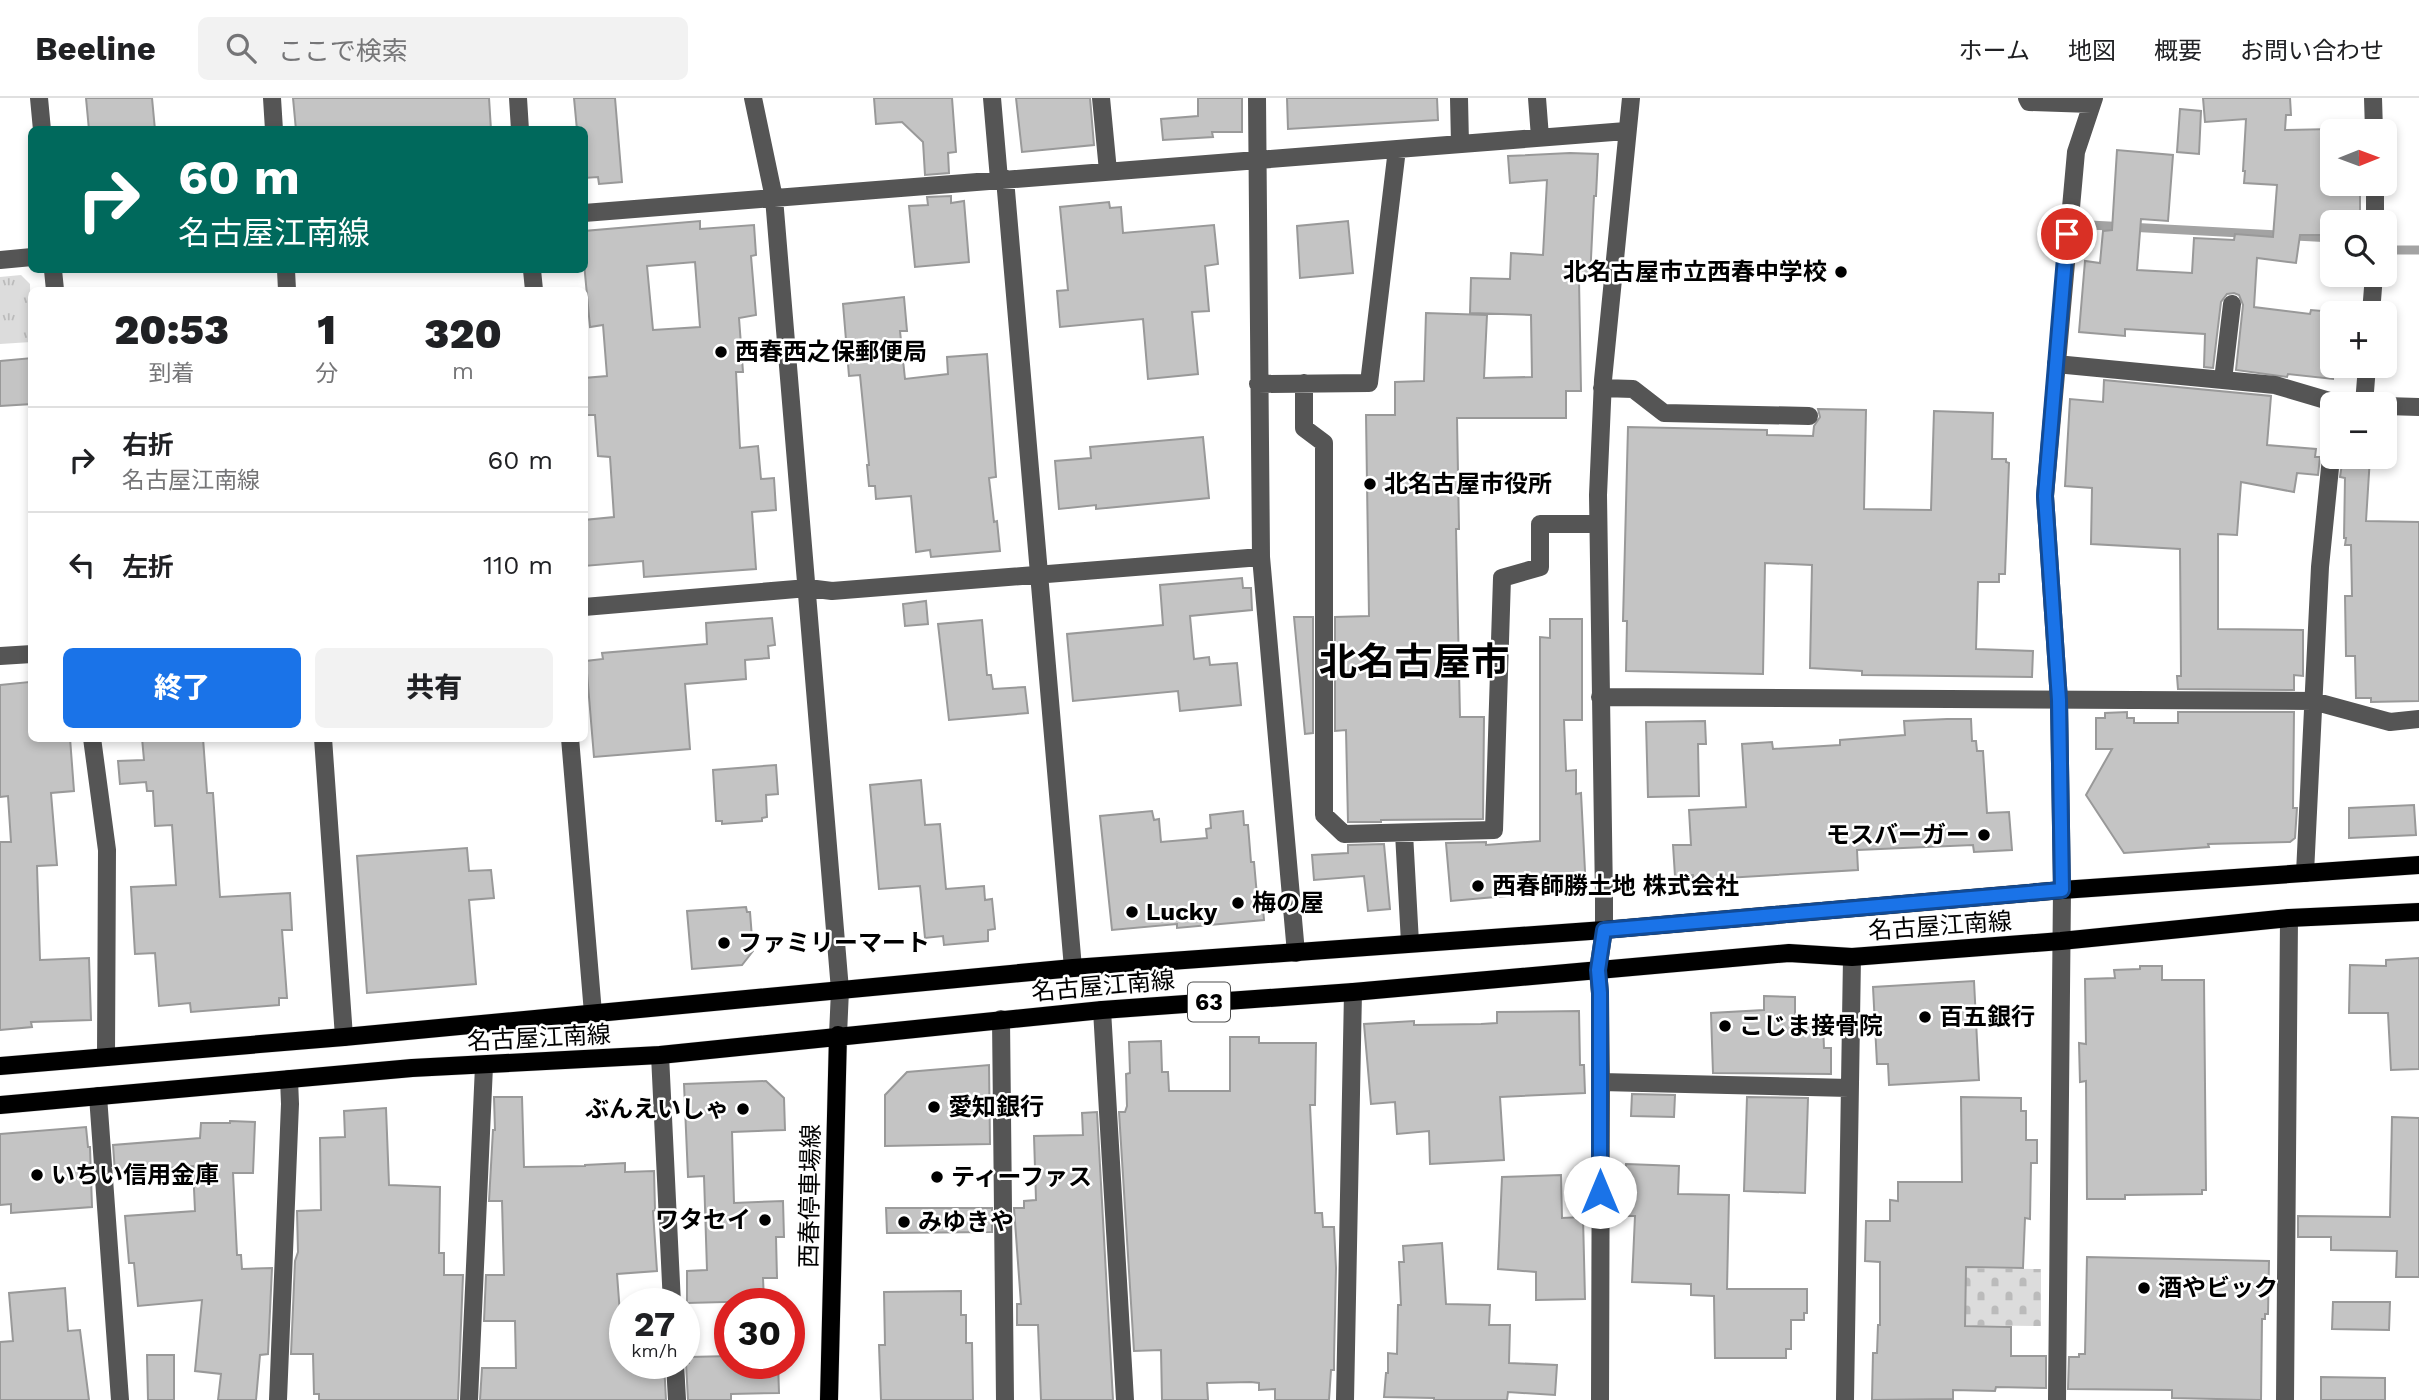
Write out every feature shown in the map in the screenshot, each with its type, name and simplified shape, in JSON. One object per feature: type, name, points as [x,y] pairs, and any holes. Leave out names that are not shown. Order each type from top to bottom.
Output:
[{"type":"main road","name":"名古屋江南線","points":[[0,1066],[344,1037],[1073,968],[1604,930],[2062,890],[2419,864]]},
{"type":"main road","name":"名古屋江南線","points":[[0,1105],[412,1068],[660,1055],[1001,1019],[1353,992],[1789,953],[1852,957],[2062,941],[2289,918],[2419,912]]},
{"type":"main road","name":"西春停車場線","points":[[829,1400],[838,1035]]},
{"type":"street","points":[[39,98],[42,126]]},
{"type":"street","points":[[272,98],[274,126]]},
{"type":"street","points":[[518,98],[520,126]]},
{"type":"street","points":[[753,98],[774,198],[840,990],[838,1035]]},
{"type":"street","points":[[992,98],[1002,179],[1073,968]]},
{"type":"street","points":[[1101,98],[1108,171]]},
{"type":"street","points":[[1257,98],[1261,556],[1297,953]]},
{"type":"street","points":[[1459,98],[1460,144]]},
{"type":"street","points":[[1537,98],[1540,138]]},
{"type":"street","points":[[1600,1400],[1601,1082],[1598,970],[1604,930],[1598,524],[1602,388],[1630,98]]},
{"type":"street","points":[[2027,98],[2029,102],[2092,101],[2076,152],[2045,496],[2059,700],[2062,890],[2057,1400]]},
{"type":"street","points":[[2373,98],[2374,119]]},
{"type":"street","points":[[588,213],[1626,131]]},
{"type":"street","points":[[1258,384],[1370,383],[1397,149]]},
{"type":"street","points":[[0,260],[28,257]]},
{"type":"street","points":[[2223,380],[2232,304]]},
{"type":"street","points":[[2056,364],[2275,385],[2320,399]]},
{"type":"street","points":[[1304,383],[1304,428],[1324,443],[1324,815],[1344,834],[1494,830],[1502,578],[1540,566],[1540,524],[1598,524]]},
{"type":"street","points":[[1602,388],[1633,388],[1664,413],[1809,416]]},
{"type":"street","points":[[2397,406],[2419,407]]},
{"type":"street","points":[[2305,873],[2320,567],[2330,469]]},
{"type":"street","points":[[588,607],[808,588],[832,591],[1038,576],[1261,556]]},
{"type":"street","points":[[0,656],[28,654]]},
{"type":"street","points":[[1601,697],[2313,701],[2390,722],[2419,719]]},
{"type":"street","points":[[93,742],[107,850],[106,1057]]},
{"type":"street","points":[[323,742],[344,1037]]},
{"type":"street","points":[[570,742],[593,1013]]},
{"type":"street","points":[[1404,832],[1410,943]]},
{"type":"street","points":[[2285,1400],[2289,918]]},
{"type":"street","points":[[1845,1400],[1852,957]]},
{"type":"street","points":[[1345,1400],[1353,992]]},
{"type":"street","points":[[1102,1010],[1125,1400]]},
{"type":"street","points":[[1001,1019],[1005,1400]]},
{"type":"street","points":[[660,1055],[671,1288]]},
{"type":"street","points":[[469,1400],[484,1066]]},
{"type":"street","points":[[278,1400],[289,1079]]},
{"type":"street","points":[[1601,1082],[1849,1088]]},
{"type":"street","points":[[98,1096],[120,1400]]},
{"type":"street","points":[[676,1379],[677,1400]]},
{"type":"green space","points":[[21,275],[30,284],[28,342],[0,344],[0,277]]},
{"type":"green space","points":[[1956,1268],[2041,1269],[2041,1326],[1955,1325]]},
{"type":"building","points":[[86,98],[152,98],[155,126],[89,126]]},
{"type":"building","points":[[293,98],[489,98],[491,126],[296,126]]},
{"type":"building","points":[[574,98],[615,98],[622,182],[599,184],[598,177],[588,178],[588,126],[577,126]]},
{"type":"building","points":[[874,98],[952,98],[956,152],[948,153],[949,173],[925,175],[923,142],[902,122],[876,124]]},
{"type":"building","points":[[1016,98],[1090,98],[1094,145],[1022,152]]},
{"type":"building","points":[[1198,98],[1242,98],[1242,132],[1212,132],[1213,137],[1163,140],[1161,119],[1198,116]]},
{"type":"building","points":[[1287,98],[1437,98],[1438,120],[1288,129]]},
{"type":"building","points":[[2203,98],[2290,98],[2291,115],[2286,115],[2285,130],[2320,129],[2320,196],[2360,196],[2360,210],[2320,210],[2320,235],[2300,235],[2296,263],[2257,258],[2254,307],[2310,314],[2311,310],[2320,311],[2320,378],[2288,374],[2287,377],[2236,370],[2243,305],[2239,295],[2234,293],[2227,294],[2221,302],[2213,368],[2204,367],[2205,334],[2125,329],[2125,336],[2079,332],[2085,261],[2100,263],[2103,231],[2112,230],[2117,150],[2173,155],[2168,221],[2141,219],[2137,270],[2192,273],[2194,238],[2234,240],[2235,234],[2273,237],[2277,185],[2244,183],[2246,119],[2205,122]]},
{"type":"building","points":[[2180,109],[2201,111],[2199,154],[2177,152]]},
{"type":"building","points":[[1598,154],[1590,279],[1579,279],[1581,391],[1566,391],[1566,418],[1457,418],[1459,529],[1456,529],[1460,717],[1484,717],[1483,819],[1348,822],[1346,730],[1335,731],[1335,617],[1369,616],[1366,415],[1395,415],[1395,382],[1424,381],[1426,313],[1487,315],[1484,378],[1532,377],[1531,315],[1470,313],[1471,278],[1510,279],[1511,253],[1543,255],[1547,180],[1510,183],[1508,156]]},
{"type":"building","points":[[951,196],[951,203],[964,201],[969,262],[915,267],[909,206],[928,205],[927,197]]},
{"type":"building","points":[[1109,202],[1110,208],[1121,207],[1123,233],[1214,225],[1218,264],[1205,266],[1209,311],[1192,312],[1198,374],[1148,379],[1143,319],[1060,327],[1057,291],[1068,290],[1060,207]]},
{"type":"building","points":[[700,221],[700,229],[754,225],[756,255],[751,256],[756,315],[739,318],[743,372],[736,372],[740,448],[758,446],[761,479],[774,478],[776,510],[752,512],[756,569],[644,577],[643,561],[588,566],[588,520],[614,517],[610,457],[598,456],[595,415],[588,415],[588,378],[607,376],[603,325],[590,327],[586,287],[588,231]],"holes":[[[695,262],[700,327],[653,330],[647,266]]]},
{"type":"building","points":[[1348,221],[1353,273],[1300,278],[1297,226]]},
{"type":"building","points":[[904,297],[907,331],[900,331],[905,379],[948,374],[947,357],[987,354],[996,477],[989,478],[1000,551],[931,557],[930,550],[916,552],[911,496],[876,499],[875,486],[869,486],[860,375],[849,376],[843,304]]},
{"type":"building","points":[[28,358],[28,404],[0,406],[0,361]]},
{"type":"building","points":[[2104,380],[2271,396],[2267,445],[2316,449],[2315,457],[2320,457],[2318,475],[2297,473],[2294,492],[2241,482],[2237,535],[2218,534],[2218,629],[2303,630],[2303,676],[2294,675],[2294,690],[2178,689],[2177,676],[2181,676],[2180,549],[2091,544],[2092,488],[2065,486],[2070,399],[2103,402]]},
{"type":"building","points":[[1818,409],[1866,410],[1864,509],[1931,510],[1934,411],[1993,413],[1992,459],[2006,459],[2009,463],[2005,574],[1999,574],[1999,582],[1978,582],[1976,649],[2033,651],[2032,677],[1862,675],[1862,671],[1810,668],[1812,565],[1765,563],[1763,674],[1626,671],[1627,621],[1623,621],[1628,427],[1767,430],[1767,435],[1813,436],[1814,426],[1820,417]]},
{"type":"building","points":[[1203,437],[1209,498],[1096,509],[1096,505],[1059,509],[1055,461],[1091,458],[1090,447]]},
{"type":"building","points":[[2341,469],[2369,469],[2366,521],[2419,522],[2419,701],[2371,702],[2371,698],[2356,698],[2355,656],[2346,656],[2345,596],[2352,596],[2351,545],[2345,545],[2345,478],[2340,477]]},
{"type":"building","points":[[1242,578],[1243,588],[1251,588],[1252,610],[1190,616],[1194,659],[1209,657],[1210,665],[1237,663],[1241,705],[1180,711],[1178,691],[1073,701],[1067,634],[1163,625],[1160,585]]},
{"type":"building","points":[[926,601],[928,624],[905,626],[903,604]]},
{"type":"building","points":[[1294,617],[1313,617],[1313,733],[1305,734]]},
{"type":"building","points":[[772,618],[775,645],[768,646],[769,658],[745,660],[746,679],[685,684],[690,749],[594,757],[588,661],[603,659],[602,653],[707,644],[706,623]]},
{"type":"building","points":[[1550,619],[1582,619],[1582,720],[1564,720],[1566,771],[1576,770],[1576,794],[1581,793],[1586,891],[1505,892],[1506,896],[1451,901],[1446,843],[1486,842],[1486,845],[1540,841],[1540,637],[1550,638]]},
{"type":"building","points":[[982,620],[987,675],[991,675],[993,689],[1025,687],[1028,713],[949,720],[938,624]]},
{"type":"building","points":[[28,682],[28,742],[70,742],[74,791],[51,793],[57,865],[37,866],[40,960],[89,958],[91,1020],[31,1022],[32,1027],[0,1030],[0,842],[11,842],[8,796],[0,797],[0,685]]},
{"type":"building","points":[[2127,712],[2127,718],[2134,718],[2134,723],[2178,723],[2178,712],[2294,712],[2293,808],[2297,808],[2295,838],[2290,842],[2208,844],[2209,847],[2124,853],[2086,795],[2112,749],[2096,749],[2096,718],[2105,718],[2105,713]]},
{"type":"building","points":[[1971,719],[1972,741],[1976,741],[1977,751],[1983,751],[1987,813],[2009,812],[2012,850],[1974,852],[1973,845],[1857,850],[1858,870],[1693,880],[1693,875],[1675,876],[1673,845],[1691,845],[1689,810],[1746,807],[1742,744],[1772,742],[1773,749],[1840,745],[1840,740],[1905,735],[1904,721]]},
{"type":"building","points":[[1705,721],[1706,744],[1698,744],[1699,796],[1648,797],[1646,722]]},
{"type":"building","points":[[142,742],[203,742],[207,793],[213,793],[220,897],[290,893],[292,930],[282,930],[287,998],[279,998],[279,1005],[191,1012],[190,1003],[159,1006],[155,953],[135,954],[131,887],[176,885],[172,825],[155,826],[153,791],[147,791],[146,782],[120,784],[118,761],[144,760]]},
{"type":"building","points":[[776,765],[778,794],[766,795],[767,817],[762,818],[762,821],[722,824],[722,821],[716,821],[713,770]]},
{"type":"building","points":[[921,780],[925,825],[940,824],[946,889],[984,886],[985,900],[992,899],[995,929],[988,930],[988,941],[944,945],[943,936],[925,938],[920,886],[879,889],[870,785]]},
{"type":"building","points":[[2414,805],[2416,835],[2349,838],[2349,808]]},
{"type":"building","points":[[1152,811],[1154,820],[1159,819],[1161,842],[1207,838],[1206,829],[1211,828],[1210,815],[1243,811],[1244,825],[1248,825],[1257,896],[1262,895],[1264,920],[1177,928],[1177,924],[1112,930],[1100,816]]},
{"type":"building","points":[[1384,844],[1390,909],[1368,911],[1364,876],[1314,880],[1312,855],[1348,853],[1348,845]]},
{"type":"building","points":[[467,848],[469,871],[491,870],[494,898],[469,900],[476,984],[367,993],[357,856]]},
{"type":"building","points":[[746,907],[747,912],[750,912],[753,951],[742,965],[692,969],[687,911]]},
{"type":"building","points":[[2419,958],[2419,1069],[2391,1070],[2388,1013],[2349,1013],[2350,965],[2386,966],[2386,960]]},
{"type":"building","points":[[2140,966],[2162,966],[2162,980],[2204,980],[2206,1190],[2202,1190],[2202,1194],[2125,1195],[2125,1199],[2087,1199],[2086,1081],[2080,1082],[2079,1043],[2086,1044],[2085,979],[2115,978],[2114,970],[2140,969]]},
{"type":"building","points":[[1974,981],[1979,1080],[1889,1085],[1888,1064],[1877,1064],[1873,987]]},
{"type":"building","points":[[1764,996],[1795,997],[1795,1023],[1823,1023],[1824,1048],[1831,1048],[1831,1074],[1713,1073],[1711,1013],[1764,1010]]},
{"type":"building","points":[[1579,1011],[1580,1065],[1584,1065],[1585,1093],[1500,1097],[1504,1160],[1430,1164],[1429,1131],[1397,1134],[1395,1102],[1371,1104],[1364,1024],[1414,1021],[1414,1025],[1481,1024],[1497,1023],[1497,1012]]},
{"type":"building","points":[[1230,1037],[1259,1037],[1259,1043],[1316,1043],[1315,1105],[1310,1105],[1315,1213],[1322,1213],[1323,1227],[1334,1227],[1336,1268],[1334,1370],[1331,1370],[1329,1400],[1275,1400],[1275,1389],[1259,1390],[1259,1383],[1251,1382],[1207,1383],[1208,1400],[1162,1400],[1161,1350],[1134,1351],[1119,1112],[1125,1112],[1127,1106],[1129,1042],[1161,1041],[1162,1072],[1168,1072],[1169,1091],[1230,1091]]},
{"type":"building","points":[[989,1065],[990,1144],[885,1146],[885,1095],[907,1072]]},
{"type":"building","points":[[766,1081],[784,1098],[785,1130],[732,1132],[734,1203],[783,1201],[784,1237],[776,1237],[777,1278],[763,1278],[763,1288],[714,1288],[714,1302],[700,1303],[700,1288],[687,1288],[687,1271],[707,1270],[704,1176],[688,1177],[684,1084]]},
{"type":"building","points":[[1632,1094],[1675,1095],[1674,1117],[1631,1116]]},
{"type":"building","points":[[494,1097],[522,1097],[524,1167],[625,1163],[625,1172],[654,1171],[653,1211],[657,1271],[617,1274],[618,1288],[609,1288],[609,1379],[665,1379],[666,1400],[480,1400],[482,1368],[516,1368],[515,1321],[484,1321],[486,1275],[504,1275],[502,1201],[489,1201],[495,1130]]},
{"type":"building","points":[[1747,1097],[1808,1098],[1805,1193],[1744,1191]]},
{"type":"building","points":[[1961,1097],[2021,1098],[2021,1111],[2026,1111],[2026,1140],[2037,1140],[2037,1163],[2031,1163],[2030,1219],[2025,1218],[2023,1268],[1966,1267],[1965,1326],[2011,1327],[2011,1356],[2046,1356],[2046,1388],[1953,1390],[1953,1399],[1872,1400],[1873,1353],[1877,1353],[1880,1325],[1880,1262],[1865,1261],[1866,1221],[1890,1221],[1890,1200],[1898,1201],[1898,1182],[1962,1182]]},
{"type":"building","points":[[386,1108],[389,1185],[440,1187],[439,1253],[444,1253],[444,1275],[463,1275],[458,1400],[319,1400],[319,1394],[314,1394],[313,1354],[291,1354],[295,1261],[298,1252],[297,1211],[321,1210],[320,1138],[345,1137],[344,1111]]},
{"type":"building","points":[[1097,1112],[1113,1400],[1041,1400],[1038,1325],[1017,1325],[1017,1304],[1021,1304],[1014,1208],[1024,1208],[1024,1201],[1036,1200],[1034,1136],[1083,1135],[1082,1113]]},
{"type":"building","points":[[2392,1117],[2419,1118],[2419,1277],[2396,1277],[2397,1251],[2331,1250],[2331,1237],[2298,1237],[2298,1216],[2390,1217]]},
{"type":"building","points":[[255,1122],[253,1173],[233,1173],[237,1255],[241,1255],[242,1269],[272,1268],[268,1354],[260,1355],[256,1400],[218,1400],[221,1374],[195,1371],[202,1300],[138,1306],[134,1263],[129,1263],[125,1216],[195,1211],[193,1166],[115,1172],[113,1145],[200,1138],[201,1123]]},
{"type":"building","points":[[86,1127],[90,1147],[92,1207],[11,1213],[11,1204],[0,1205],[0,1134]]},
{"type":"building","points":[[1626,1164],[1679,1166],[1678,1194],[1729,1195],[1727,1289],[1807,1289],[1807,1313],[1804,1313],[1804,1320],[1791,1320],[1791,1349],[1786,1349],[1786,1358],[1715,1358],[1714,1296],[1691,1295],[1691,1284],[1632,1282],[1635,1216],[1624,1216]]},
{"type":"building","points":[[1561,1175],[1562,1218],[1583,1217],[1585,1299],[1536,1300],[1536,1272],[1498,1269],[1502,1177]]},
{"type":"building","points":[[886,1208],[992,1208],[992,1232],[887,1233]]},
{"type":"building","points":[[1442,1243],[1446,1304],[1490,1305],[1489,1325],[1510,1325],[1509,1363],[1557,1365],[1555,1395],[1508,1392],[1507,1400],[1384,1397],[1388,1353],[1397,1354],[1398,1305],[1401,1305],[1399,1262],[1404,1262],[1403,1246]]},
{"type":"building","points":[[2087,1257],[2269,1261],[2268,1314],[2262,1319],[2261,1400],[2172,1398],[2172,1390],[2068,1389],[2069,1357],[2085,1354]]},
{"type":"building","points":[[65,1288],[68,1331],[80,1330],[89,1400],[0,1400],[0,1342],[13,1341],[9,1293]]},
{"type":"building","points":[[961,1291],[961,1315],[966,1315],[966,1343],[972,1343],[973,1400],[881,1400],[879,1345],[885,1345],[884,1292]]},
{"type":"building","points":[[2333,1302],[2390,1302],[2389,1330],[2332,1329]]},
{"type":"building","points":[[147,1355],[174,1355],[174,1400],[148,1400]]},
{"type":"building","points":[[714,1356],[714,1379],[779,1379],[779,1393],[731,1394],[731,1400],[688,1400],[687,1379],[700,1379],[700,1357]]},
{"type":"building","points":[[2321,1377],[2385,1378],[2385,1400],[2321,1400]]},
{"type":"waterway","points":[[2090,225],[2320,237]]},
{"type":"waterway","points":[[2397,250],[2419,250]]},
{"type":"place","name":"北名古屋市立西春中学校","points":[[1841,272]]},
{"type":"place","name":"西春西之保郵便局","points":[[721,352]]},
{"type":"place","name":"北名古屋市役所","points":[[1370,484]]},
{"type":"place","name":"モスバーガー","points":[[1984,835]]},
{"type":"place","name":"西春師勝土地 株式会社","points":[[1478,886]]},
{"type":"place","name":"梅の屋","points":[[1238,903]]},
{"type":"place","name":"Lucky","points":[[1132,912]]},
{"type":"place","name":"ファミリーマート","points":[[724,943]]},
{"type":"place","name":"百五銀行","points":[[1925,1017]]},
{"type":"place","name":"こじま接骨院","points":[[1725,1026]]},
{"type":"place","name":"愛知銀行","points":[[934,1107]]},
{"type":"place","name":"ぶんえいしゃ","points":[[743,1109]]},
{"type":"place","name":"いちい信用金庫","points":[[37,1175]]},
{"type":"place","name":"ティーファス","points":[[937,1177]]},
{"type":"place","name":"ワタセイ","points":[[765,1220]]},
{"type":"place","name":"みゆきや","points":[[904,1222]]},
{"type":"place","name":"酒やビック","points":[[2144,1288]]},
{"type":"district","name":"北名古屋市","points":[[1414,662]]},
{"type":"route","points":[[1600,1192],[1598,970],[1604,930],[2062,890],[2059,700],[2045,496],[2067,234]]}]
